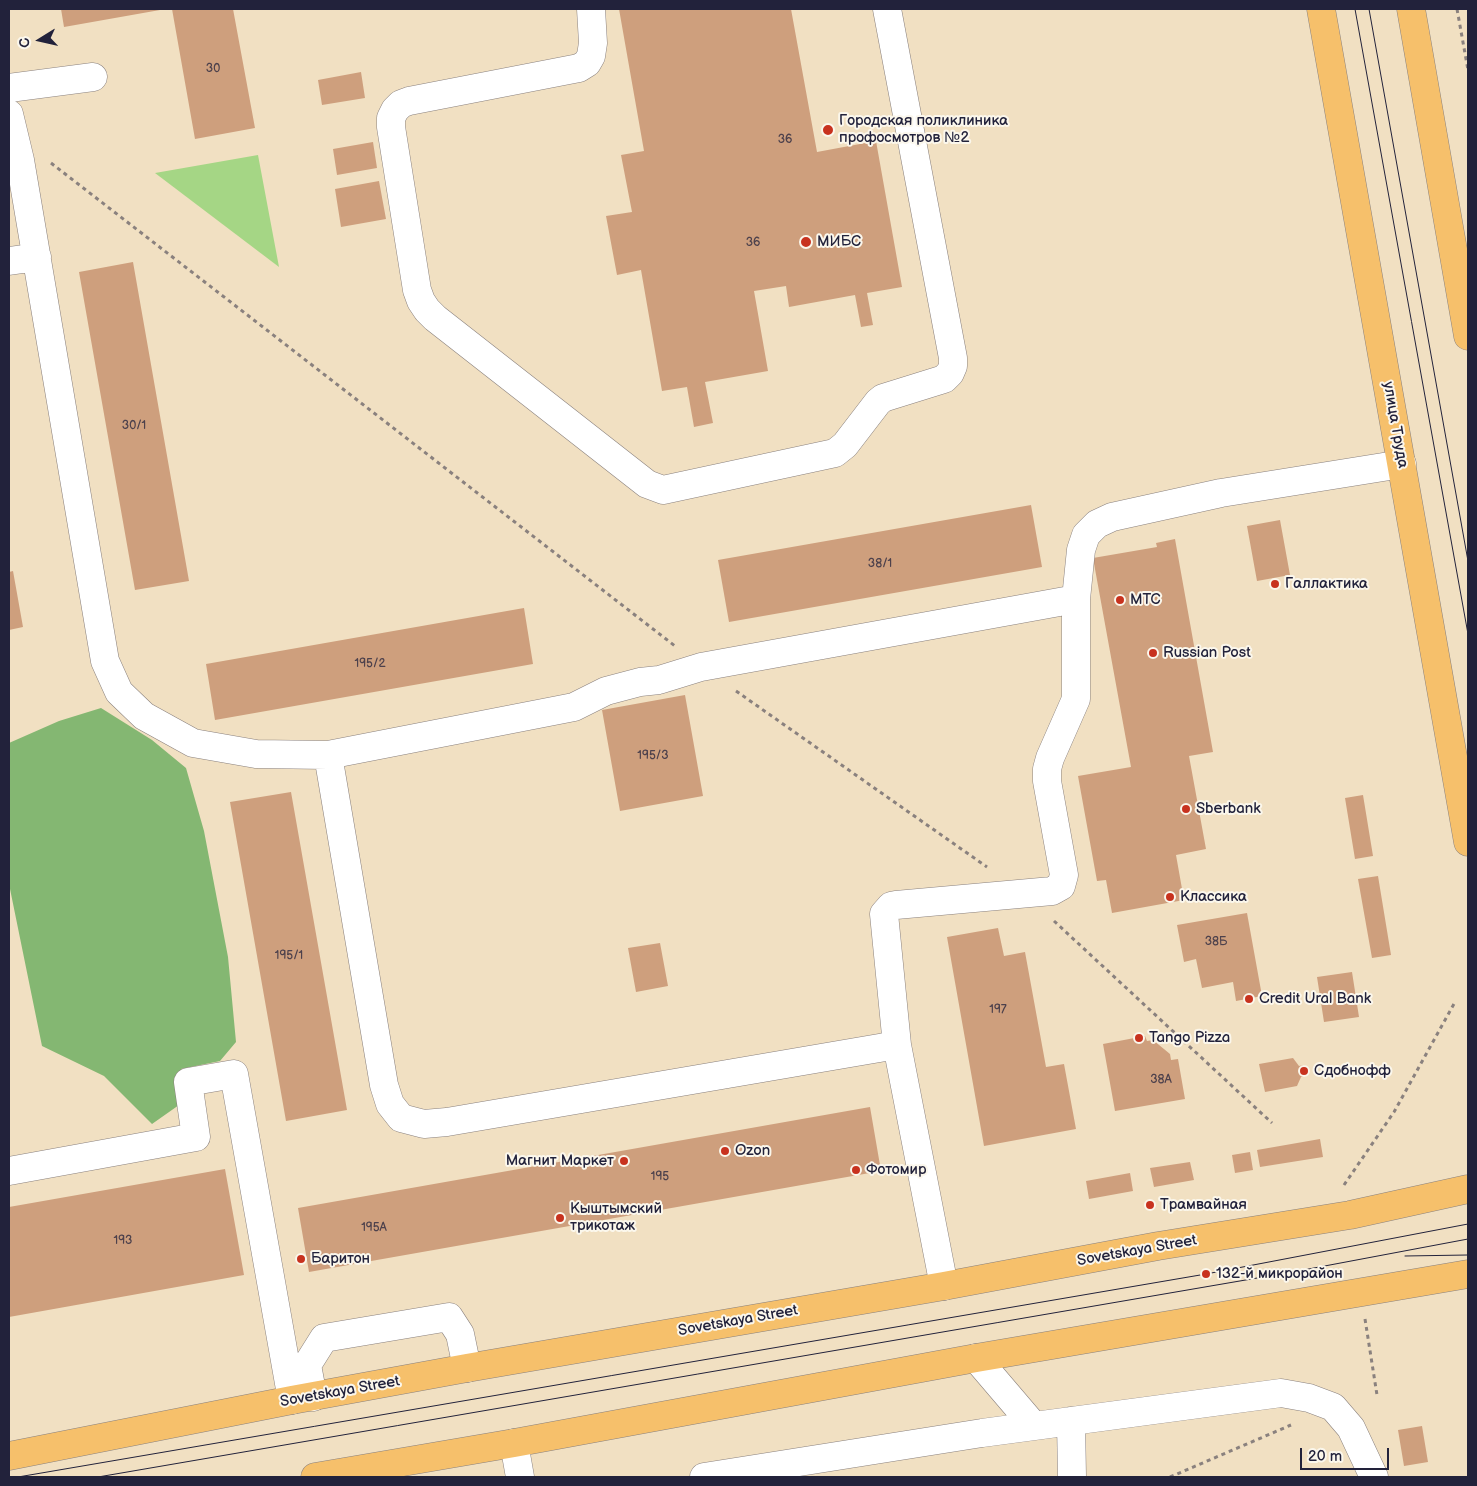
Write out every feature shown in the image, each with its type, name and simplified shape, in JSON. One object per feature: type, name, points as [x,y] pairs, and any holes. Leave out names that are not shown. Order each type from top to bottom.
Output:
[{"type":"main road","name":"улица Труда","points":[[1321,9],[1468,842]]},
{"type":"main road","points":[[1411,9],[1468,336]]},
{"type":"main road","name":"Sovetskaya Street","points":[[9,1456],[302,1398],[467,1368],[944,1286],[1158,1246],[1350,1215],[1468,1188]]},
{"type":"main road","points":[[315,1477],[514,1443],[976,1358],[1468,1274]]},
{"type":"lane","points":[[591,9],[593,43],[591,56],[587,63],[579,68],[409,101],[401,104],[395,110],[391,118],[391,127],[417,290],[427,310],[647,484],[663,490],[835,453],[845,445],[883,398],[944,379],[950,373],[953,366],[953,358],[887,9]]},
{"type":"lane","points":[[9,88],[93,77]]},
{"type":"lane","points":[[9,114],[14,161],[37,257],[105,661],[119,692],[144,716],[193,743],[256,754],[328,754],[574,707],[606,691],[640,682],[659,680],[701,666],[1076,599]]},
{"type":"lane","points":[[9,261],[37,257]]},
{"type":"lane","points":[[944,1286],[898,1045],[884,919],[887,909],[896,904],[1052,891],[1061,886],[1064,881],[1047,781],[1047,769],[1076,700],[1076,599],[1082,550],[1086,535],[1097,524],[1112,517],[1221,493],[1402,464]]},
{"type":"lane","points":[[328,754],[384,1085],[390,1104],[401,1118],[424,1124],[447,1122],[898,1045]]},
{"type":"lane","points":[[9,1170],[196,1137],[188,1082],[234,1074],[302,1398]]},
{"type":"lane","points":[[302,1398],[307,1365],[324,1338],[449,1317],[460,1334],[467,1368]]},
{"type":"lane","points":[[976,1358],[1034,1426]]},
{"type":"lane","points":[[704,1477],[1034,1426],[1281,1393],[1309,1398],[1333,1407],[1351,1428],[1374,1477]]},
{"type":"lane","points":[[1071,1421],[1072,1477]]},
{"type":"lane","points":[[514,1443],[520,1477]]},
{"type":"path","points":[[1458,9],[1468,70]]},
{"type":"path","points":[[14,161],[39,154],[701,666],[1025,894],[1272,1122]]},
{"type":"path","points":[[1344,1185],[1394,1112],[1455,1002]]},
{"type":"path","points":[[1360,1292],[1377,1395]]},
{"type":"path","points":[[1170,1477],[1333,1407]]},
{"type":"green space","points":[[258,155],[279,267],[155,173]]},
{"type":"green space","points":[[101,708],[152,740],[186,768],[204,831],[228,957],[236,1042],[220,1061],[181,1069],[179,1105],[152,1124],[104,1076],[42,1046],[9,884],[9,743],[59,721]]},
{"type":"building","points":[[61,9],[160,9],[160,10],[64,27]]},
{"type":"building","points":[[172,9],[233,9],[255,128],[195,139]]},
{"type":"building","points":[[619,9],[791,9],[817,152],[876,141],[902,287],[867,293],[873,325],[861,327],[855,295],[789,307],[786,286],[754,291],[768,371],[705,382],[713,423],[694,427],[687,387],[662,391],[641,270],[617,275],[606,216],[632,212],[621,155],[644,151]]},
{"type":"building","points":[[361,72],[365,98],[322,105],[318,80]]},
{"type":"building","points":[[373,142],[377,168],[337,175],[333,149]]},
{"type":"building","points":[[379,181],[386,219],[341,227],[335,189]]},
{"type":"building","points":[[133,262],[189,581],[135,590],[79,272]]},
{"type":"building","points":[[1031,505],[1042,567],[729,622],[718,560]]},
{"type":"building","points":[[1280,520],[1290,575],[1257,581],[1247,526]]},
{"type":"building","points":[[1175,539],[1213,752],[1189,756],[1206,849],[1176,855],[1184,900],[1112,913],[1106,880],[1097,881],[1078,776],[1131,767],[1093,558],[1157,547],[1156,543]]},
{"type":"building","points":[[13,571],[23,627],[9,630],[9,572]]},
{"type":"building","points":[[524,608],[533,664],[215,720],[206,664]]},
{"type":"building","points":[[685,695],[703,796],[620,811],[602,710]]},
{"type":"building","points":[[291,792],[347,1110],[286,1121],[230,802]]},
{"type":"building","points":[[1363,795],[1373,856],[1355,859],[1345,798]]},
{"type":"building","points":[[1378,876],[1391,955],[1372,958],[1358,879]]},
{"type":"building","points":[[1247,913],[1262,996],[1236,1001],[1233,982],[1202,988],[1196,959],[1184,962],[1177,925]]},
{"type":"building","points":[[998,928],[1004,956],[1025,952],[1046,1067],[1064,1064],[1076,1129],[984,1146],[947,937]]},
{"type":"building","points":[[660,943],[668,986],[636,992],[628,948]]},
{"type":"building","points":[[1352,972],[1359,1017],[1324,1022],[1317,977]]},
{"type":"building","points":[[1145,1036],[1147,1041],[1153,1040],[1170,1054],[1171,1060],[1178,1059],[1185,1099],[1115,1111],[1103,1044]]},
{"type":"building","points":[[1293,1058],[1299,1066],[1305,1065],[1306,1076],[1301,1077],[1297,1086],[1265,1092],[1259,1064]]},
{"type":"building","points":[[870,1107],[881,1171],[309,1272],[298,1208]]},
{"type":"building","points":[[1320,1139],[1323,1157],[1260,1167],[1257,1150]]},
{"type":"building","points":[[1250,1152],[1253,1170],[1235,1173],[1232,1155]]},
{"type":"building","points":[[1190,1162],[1194,1180],[1154,1187],[1150,1168]]},
{"type":"building","points":[[225,1169],[244,1275],[9,1317],[9,1207]]},
{"type":"building","points":[[1130,1173],[1133,1191],[1089,1199],[1086,1181]]},
{"type":"building","points":[[1422,1426],[1428,1462],[1404,1466],[1398,1430]]},
{"type":"tram line","points":[[1355,9],[1468,634]]},
{"type":"tram line","points":[[1369,9],[1468,561]]},
{"type":"tram line","points":[[18,1477],[1206,1274],[1468,1224]]},
{"type":"tram line","points":[[98,1477],[1298,1271],[1468,1239]]},
{"type":"tram line","points":[[1405,1256],[1468,1255]]},
{"type":"place","name":"Городская поликлиника профосмотров №2","points":[[828,130]]},
{"type":"place","name":"МИБС","points":[[806,242]]},
{"type":"place","name":"Галлактика","points":[[1275,584]]},
{"type":"place","name":"МТС","points":[[1120,600]]},
{"type":"place","name":"Russian Post","points":[[1153,653]]},
{"type":"place","name":"Sberbank","points":[[1186,809]]},
{"type":"place","name":"Классика","points":[[1170,897]]},
{"type":"place","name":"Credit Ural Bank","points":[[1249,999]]},
{"type":"place","name":"Tango Pizza","points":[[1139,1038]]},
{"type":"place","name":"Сдобнофф","points":[[1304,1071]]},
{"type":"place","name":"Ozon","points":[[725,1151]]},
{"type":"place","name":"Магнит Маркет","points":[[624,1161]]},
{"type":"place","name":"Фотомир","points":[[856,1170]]},
{"type":"place","name":"Трамвайная","points":[[1150,1205]]},
{"type":"place","name":"Кыштымский трикотаж","points":[[560,1218]]},
{"type":"place","name":"Баритон","points":[[301,1259]]},
{"type":"place","name":"132-й микрорайон","points":[[1206,1274]]}]
